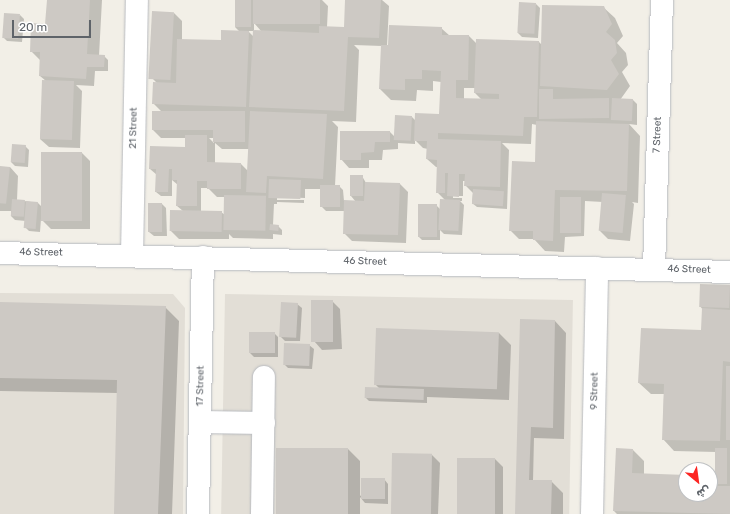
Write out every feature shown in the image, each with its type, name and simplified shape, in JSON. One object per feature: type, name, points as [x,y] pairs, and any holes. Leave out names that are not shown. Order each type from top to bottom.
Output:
[{"type":"street","name":"21 Street","points":[[132,255],[137,0]]},
{"type":"street","name":"7 Street","points":[[654,270],[662,0]]},
{"type":"street","name":"46 Street","points":[[0,253],[132,255],[730,272]]},
{"type":"street","name":"17 Street","points":[[198,514],[203,257]]},
{"type":"street","name":"9 Street","points":[[592,514],[597,268]]},
{"type":"street","points":[[262,514],[264,376]]},
{"type":"street","points":[[200,422],[264,423]]},
{"type":"shaded area","points":[[0,293],[173,294],[185,308],[183,514],[0,514]]},
{"type":"shaded area","points":[[225,294],[573,300],[569,514],[221,514]]},
{"type":"building","points":[[47,0],[90,0],[87,54],[105,55],[104,67],[87,67],[86,79],[39,76],[40,52],[30,52],[31,23],[45,24]]},
{"type":"building","points":[[235,0],[251,0],[251,27],[235,27]]},
{"type":"building","points":[[253,0],[320,0],[320,24],[253,24]]},
{"type":"building","points":[[345,0],[381,0],[379,38],[348,37],[344,111],[249,107],[253,30],[319,33],[319,26],[344,27]]},
{"type":"building","points":[[519,2],[536,3],[534,34],[517,33]]},
{"type":"building","points":[[542,5],[604,6],[612,24],[606,32],[615,40],[617,53],[611,60],[619,74],[607,90],[540,86]]},
{"type":"building","points":[[152,11],[174,12],[170,80],[148,79]]},
{"type":"building","points":[[4,13],[20,14],[18,39],[2,38]]},
{"type":"building","points":[[389,25],[442,27],[442,35],[469,35],[468,80],[456,80],[456,98],[499,99],[499,94],[474,93],[476,39],[539,41],[537,117],[524,117],[523,136],[438,133],[438,139],[501,141],[500,187],[464,186],[465,174],[459,174],[459,197],[447,196],[448,173],[445,173],[445,193],[436,193],[437,160],[426,159],[427,141],[414,141],[415,113],[439,114],[441,71],[422,70],[422,79],[405,79],[405,90],[379,89],[381,45],[388,45]]},
{"type":"building","points":[[221,30],[249,31],[246,107],[152,104],[153,82],[176,83],[177,39],[221,40]]},
{"type":"building","points":[[42,80],[74,81],[72,140],[40,139]]},
{"type":"building","points":[[539,89],[553,89],[553,99],[609,98],[609,118],[539,119]]},
{"type":"building","points":[[612,98],[633,99],[632,121],[611,120]]},
{"type":"building","points":[[152,111],[245,111],[245,142],[213,142],[213,130],[152,130]]},
{"type":"building","points":[[250,111],[327,114],[323,179],[267,176],[266,193],[246,192]]},
{"type":"building","points":[[395,115],[412,116],[411,141],[394,140]]},
{"type":"building","points":[[536,121],[629,124],[627,191],[555,190],[553,241],[533,240],[533,231],[509,231],[512,161],[535,162]]},
{"type":"building","points":[[340,131],[390,131],[390,142],[375,142],[374,152],[361,153],[361,160],[340,160]]},
{"type":"building","points":[[185,135],[207,135],[207,162],[241,163],[241,189],[207,189],[207,181],[197,181],[197,206],[176,206],[177,180],[172,180],[172,169],[169,169],[168,192],[155,192],[156,169],[149,169],[150,146],[185,147]]},
{"type":"building","points":[[12,144],[26,145],[25,163],[11,162]]},
{"type":"building","points":[[41,152],[82,152],[82,221],[41,221]]},
{"type":"building","points":[[0,166],[10,167],[6,204],[0,203]]},
{"type":"building","points":[[350,175],[363,175],[363,196],[350,196]]},
{"type":"building","points":[[269,179],[301,180],[300,199],[268,198]]},
{"type":"building","points":[[365,182],[400,183],[398,235],[343,234],[344,200],[364,201]]},
{"type":"building","points":[[320,185],[340,185],[340,207],[320,207]]},
{"type":"building","points":[[473,189],[504,191],[503,206],[472,204]]},
{"type":"building","points":[[602,193],[626,195],[623,233],[599,231]]},
{"type":"building","points":[[224,195],[266,196],[265,231],[223,230]]},
{"type":"building","points":[[560,197],[581,197],[581,233],[560,233]]},
{"type":"building","points":[[12,199],[25,200],[24,217],[11,216]]},
{"type":"building","points":[[440,199],[460,200],[458,231],[438,230]]},
{"type":"building","points":[[26,201],[38,202],[36,229],[24,228]]},
{"type":"building","points":[[148,203],[162,203],[162,232],[148,232]]},
{"type":"building","points":[[418,204],[437,204],[437,237],[418,237]]},
{"type":"building","points":[[170,210],[222,211],[222,232],[170,231]]},
{"type":"building","points":[[270,224],[279,225],[278,231],[269,230]]},
{"type":"building","points":[[700,284],[730,285],[729,308],[699,307]]},
{"type":"building","points":[[311,300],[333,300],[333,342],[311,342]]},
{"type":"building","points":[[0,302],[166,306],[158,514],[114,514],[117,380],[0,378]]},
{"type":"building","points":[[281,302],[298,303],[296,338],[279,337]]},
{"type":"building","points":[[702,308],[730,310],[730,362],[723,361],[720,441],[662,440],[664,384],[638,383],[641,328],[701,330]]},
{"type":"building","points":[[520,319],[555,320],[553,428],[531,427],[529,480],[552,480],[551,514],[515,514]]},
{"type":"building","points":[[376,328],[499,332],[497,389],[374,385]]},
{"type":"building","points":[[249,332],[275,332],[275,353],[249,353]]},
{"type":"building","points":[[284,343],[310,344],[309,366],[283,365]]},
{"type":"building","points":[[726,366],[730,366],[730,440],[726,440]]},
{"type":"building","points":[[365,387],[424,389],[424,400],[365,398]]},
{"type":"building","points":[[276,448],[348,448],[348,514],[276,514]]},
{"type":"building","points":[[616,448],[633,449],[632,473],[678,475],[678,502],[718,502],[718,486],[730,486],[730,514],[613,511]]},
{"type":"building","points":[[715,448],[727,448],[727,484],[718,484],[718,462],[715,462]]},
{"type":"building","points":[[392,453],[432,454],[431,514],[391,514]]},
{"type":"building","points":[[457,458],[495,458],[495,514],[457,514]]},
{"type":"building","points":[[361,478],[385,478],[385,499],[361,499]]}]
